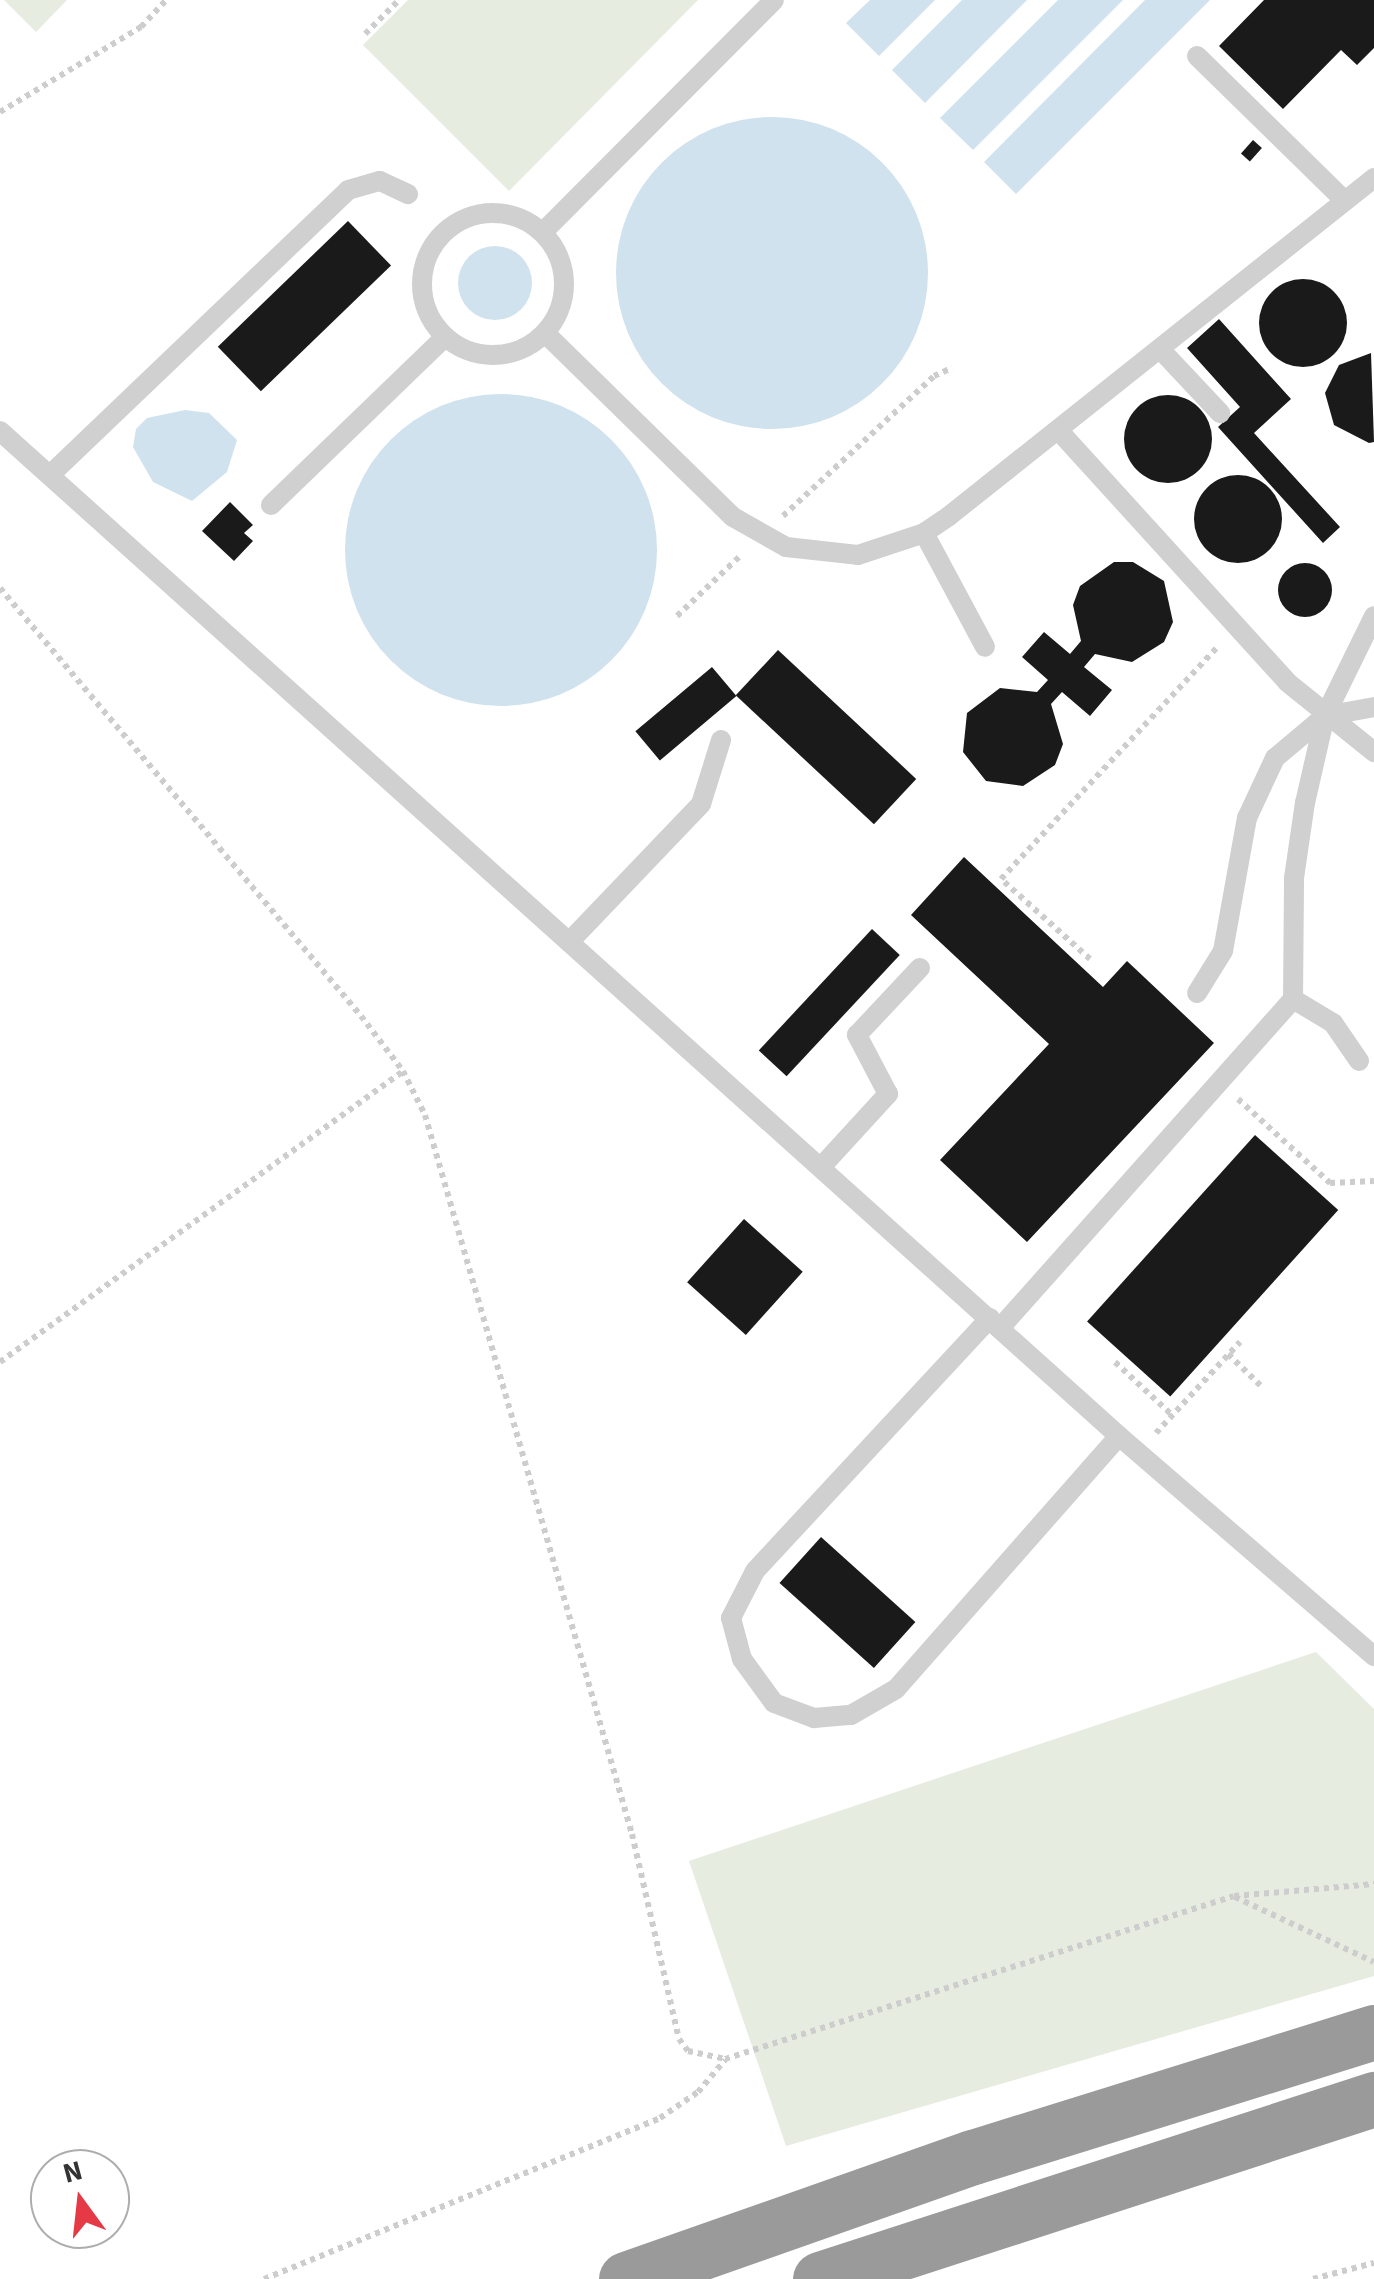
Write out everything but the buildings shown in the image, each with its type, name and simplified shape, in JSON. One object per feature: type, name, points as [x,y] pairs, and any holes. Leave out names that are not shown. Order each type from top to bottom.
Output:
[{"type":"highway","points":[[626,2279],[973,2157],[1374,2032]]},
{"type":"highway","points":[[820,2279],[1374,2099]]},
{"type":"lane","points":[[543,232],[774,0]]},
{"type":"lane","points":[[1197,56],[1345,201]]},
{"type":"lane","points":[[545,333],[733,516],[762,535],[818,554],[858,555],[924,533],[1374,178]]},
{"type":"lane","points":[[50,475],[348,190],[380,182],[408,194]]},
{"type":"lane","points":[[484,212],[515,216],[543,232],[565,280],[560,308],[545,333],[523,349],[497,356],[469,352],[445,338],[428,316],[421,287],[425,260],[443,232],[484,212]]},
{"type":"lane","points":[[271,505],[445,338]]},
{"type":"lane","points":[[1160,350],[1220,413]]},
{"type":"lane","points":[[0,430],[1120,1436],[1374,1656]]},
{"type":"lane","points":[[1058,431],[1325,716],[1374,752]]},
{"type":"lane","points":[[924,533],[985,648]]},
{"type":"lane","points":[[1120,1436],[896,1689],[851,1715],[814,1718],[774,1703],[742,1659],[731,1618],[755,1571],[995,1323],[1293,999],[1294,878],[1325,716],[1374,616]]},
{"type":"lane","points":[[1197,992],[1223,951],[1247,818],[1275,758],[1325,716],[1374,707]]},
{"type":"lane","points":[[572,940],[701,804],[721,740]]},
{"type":"lane","points":[[822,1166],[888,1094],[857,1035],[920,968]]},
{"type":"lane","points":[[1293,999],[1333,1023],[1359,1061]]},
{"type":"path","points":[[0,112],[141,26],[166,0]]},
{"type":"path","points":[[365,34],[400,0]]},
{"type":"path","points":[[677,616],[934,376],[952,368]]},
{"type":"path","points":[[0,588],[403,1072],[425,1116],[632,1834],[679,2039],[704,2059],[726,2059],[1234,1896],[1374,1884]]},
{"type":"path","points":[[1090,959],[1000,879],[1237,626]]},
{"type":"path","points":[[0,1362],[403,1072]]},
{"type":"path","points":[[1219,1082],[1330,1184],[1374,1181]]},
{"type":"path","points":[[1138,1452],[1240,1342]]},
{"type":"path","points":[[1228,1354],[1261,1386]]},
{"type":"path","points":[[1115,1362],[1172,1415]]},
{"type":"path","points":[[1234,1896],[1374,1962]]},
{"type":"path","points":[[264,2279],[660,2118],[698,2092],[726,2059]]},
{"type":"path","points":[[1313,2279],[1374,2264]]},
{"type":"shaded area","points":[[4,0],[67,0],[36,32]]},
{"type":"shaded area","points":[[408,0],[698,0],[509,191],[363,45]]},
{"type":"shaded area","points":[[1316,1652],[1374,1709],[1374,1976],[786,2146],[689,1861]]},
{"type":"water","points":[[870,0],[935,0],[879,56],[846,23]]},
{"type":"water","points":[[962,0],[1027,0],[925,103],[892,70]]},
{"type":"water","points":[[1058,0],[1123,0],[973,150],[940,118]]},
{"type":"water","points":[[1145,0],[1210,0],[1016,194],[984,162]]},
{"type":"water","points":[[772,117],[802,120],[846,135],[893,174],[916,213],[928,273],[925,303],[910,347],[871,394],[832,417],[772,429],[742,426],[698,411],[651,372],[628,333],[616,273],[619,243],[634,199],[673,152],[712,129]]},
{"type":"water","points":[[495,246],[521,257],[532,283],[521,309],[495,320],[469,309],[458,283],[469,257]]},
{"type":"water","points":[[501,394],[531,397],[575,412],[622,451],[645,490],[657,550],[654,580],[639,624],[600,671],[561,694],[501,706],[471,703],[427,688],[380,649],[357,610],[345,550],[348,520],[363,476],[402,429],[441,406]]},
{"type":"water","points":[[185,410],[209,413],[237,440],[227,472],[192,501],[153,482],[133,447],[136,429],[147,418]]}]
